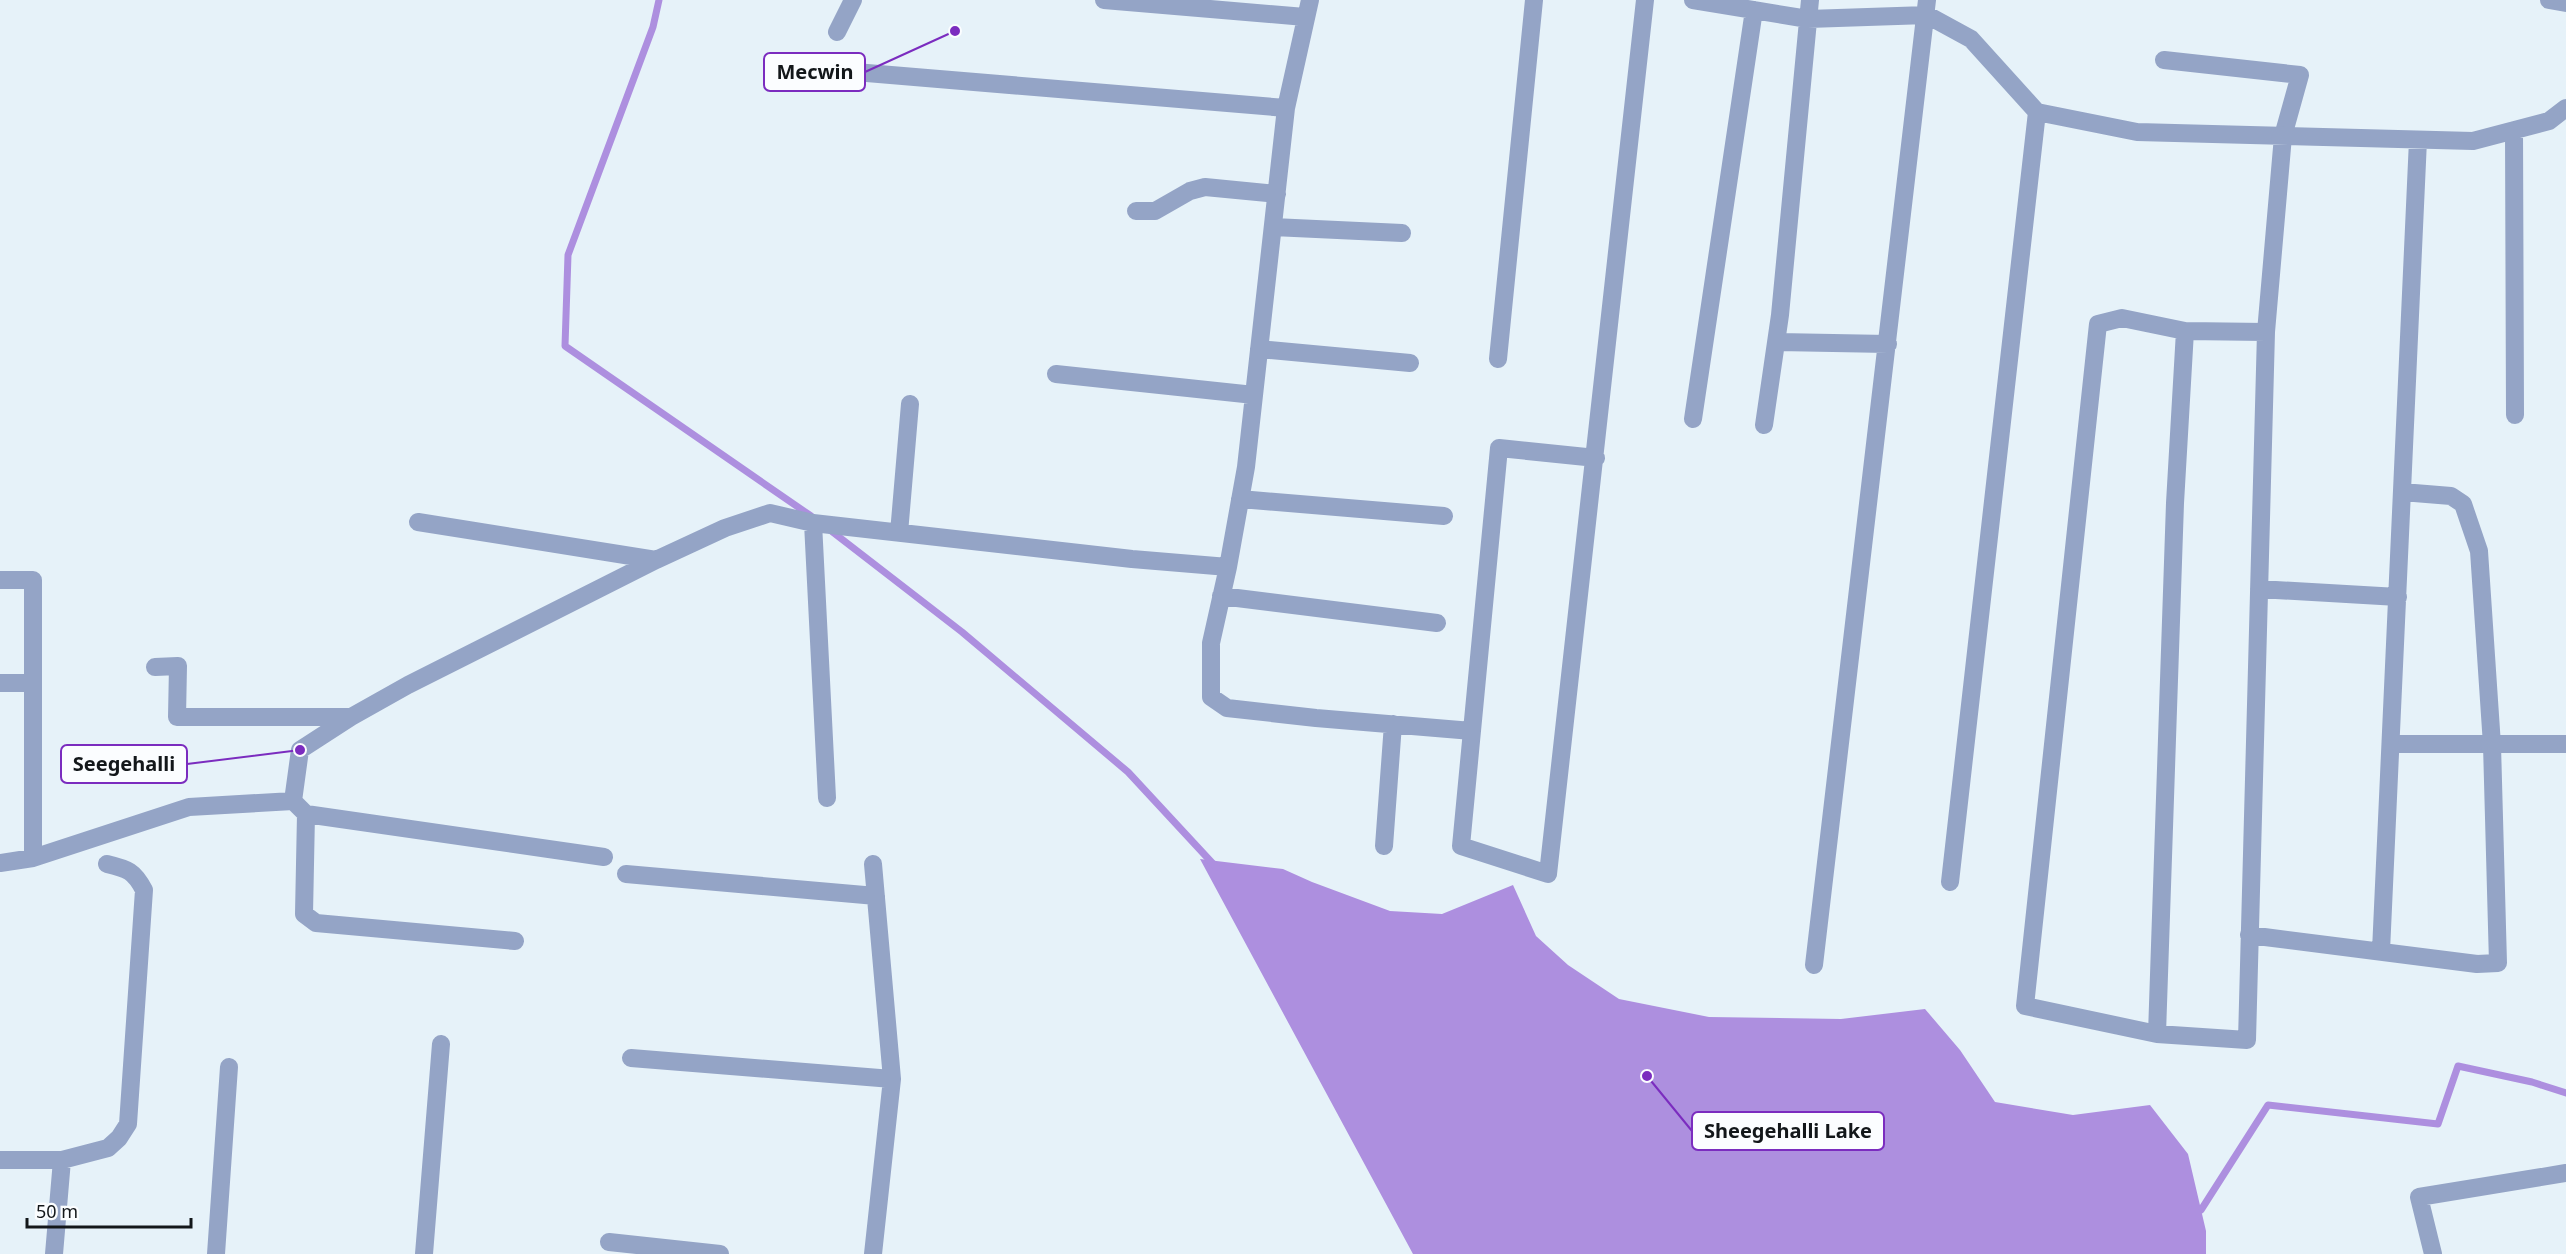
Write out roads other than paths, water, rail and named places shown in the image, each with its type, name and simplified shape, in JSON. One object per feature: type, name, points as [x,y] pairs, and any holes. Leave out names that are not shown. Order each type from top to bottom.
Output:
[{"type":"street","points":[[837,32],[854,0]]},
{"type":"street","points":[[1104,0],[1307,9],[1286,108],[1240,499],[1211,642],[1212,697],[1227,708],[1472,730]]},
{"type":"street","points":[[1498,359],[1534,0]]},
{"type":"street","points":[[1596,458],[1499,448],[1461,846],[1548,874],[1596,458],[1645,0]]},
{"type":"street","points":[[1694,0],[1808,19],[1927,7],[1971,39],[2037,112],[2137,132],[2474,141],[2514,130],[2558,123],[2566,108]]},
{"type":"street","points":[[1764,425],[1776,342],[1810,0]]},
{"type":"street","points":[[2548,0],[2566,3]]},
{"type":"street","points":[[1814,965],[1927,7]]},
{"type":"street","points":[[1693,419],[1754,10]]},
{"type":"street","points":[[2164,60],[2300,75],[2283,136],[2266,332],[2247,1040],[2157,1034],[2025,1006],[2098,324],[2122,318],[2185,330],[2266,332]]},
{"type":"street","points":[[819,69],[1286,108]]},
{"type":"street","points":[[1950,882],[2037,112]]},
{"type":"street","points":[[2514,130],[2515,415]]},
{"type":"street","points":[[2381,951],[2418,140]]},
{"type":"street","points":[[1136,210],[1155,212],[1190,191],[1205,186],[1277,194]]},
{"type":"street","points":[[1273,227],[1402,233]]},
{"type":"street","points":[[2157,1034],[2175,504],[2185,330]]},
{"type":"street","points":[[1776,342],[1888,344]]},
{"type":"street","points":[[1259,349],[1410,363]]},
{"type":"street","points":[[1056,374],[1254,395]]},
{"type":"street","points":[[899,533],[910,404]]},
{"type":"street","points":[[2250,935],[2477,964],[2498,963],[2492,745],[2479,551],[2463,504],[2451,496],[2402,492]]},
{"type":"street","points":[[1240,499],[1444,516]]},
{"type":"street","points":[[515,941],[316,923],[304,914],[299,808],[300,750],[351,717],[408,685],[656,560],[725,528],[770,513],[813,523],[1132,559],[1228,567]]},
{"type":"street","points":[[418,522],[656,560]]},
{"type":"street","points":[[813,523],[827,798]]},
{"type":"street","points":[[0,580],[33,580],[33,858]]},
{"type":"street","points":[[2259,589],[2398,597]]},
{"type":"street","points":[[1221,596],[1437,623]]},
{"type":"street","points":[[155,667],[178,666],[177,717],[351,717]]},
{"type":"street","points":[[0,683],[33,683]]},
{"type":"street","points":[[1384,846],[1393,724]]},
{"type":"street","points":[[2391,744],[2566,744]]},
{"type":"street","points":[[0,863],[33,858],[189,807],[299,808],[604,857]]},
{"type":"street","points":[[0,1160],[62,1160],[108,1148],[119,1138],[128,1124],[144,890],[137,877],[128,869],[107,864]]},
{"type":"street","points":[[873,864],[892,1079],[873,1254]]},
{"type":"street","points":[[626,874],[876,896]]},
{"type":"street","points":[[424,1254],[441,1044]]},
{"type":"street","points":[[631,1058],[892,1079]]},
{"type":"street","points":[[216,1254],[229,1067]]},
{"type":"street","points":[[54,1254],[62,1160]]},
{"type":"street","points":[[2433,1254],[2419,1197],[2566,1173]]},
{"type":"street","points":[[609,1242],[720,1254]]},
{"type":"waterway","points":[[659,0],[653,27],[568,255],[565,346],[811,516]]},
{"type":"waterway","points":[[830,530],[962,632],[1128,772],[1216,867]]},
{"type":"waterway","points":[[2192,1210],[2201,1210],[2268,1105],[2438,1124],[2458,1066],[2532,1082],[2566,1093]]},
{"type":"place","name":"Mecwin","points":[[955,31]]},
{"type":"place","name":"Seegehalli","points":[[300,750]]},
{"type":"place","name":"Sheegehalli Lake","points":[[1647,1076]]}]
